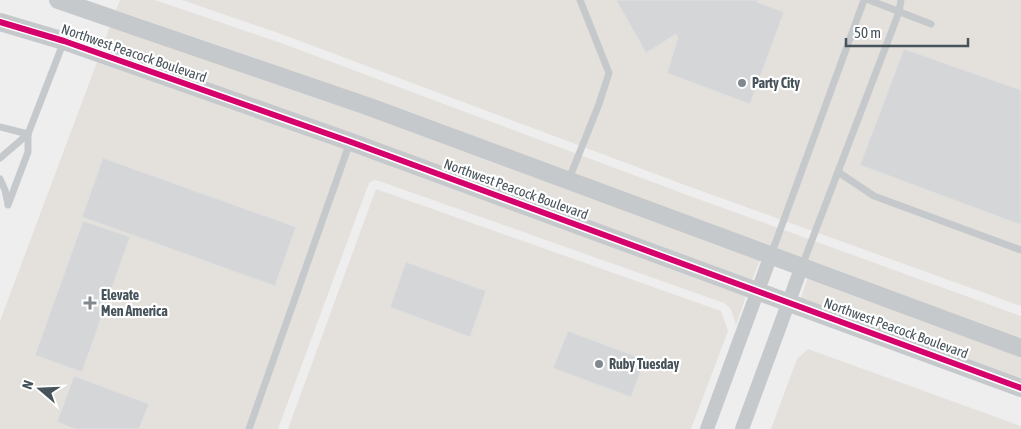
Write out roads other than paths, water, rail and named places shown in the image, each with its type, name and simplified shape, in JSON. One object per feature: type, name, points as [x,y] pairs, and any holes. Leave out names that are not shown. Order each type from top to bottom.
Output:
[{"type":"street","name":"Northwest Peacock Boulevard","points":[[62,1],[367,106],[1021,348]]},
{"type":"street","name":"Northwest Peacock Boulevard","points":[[0,22],[64,41],[350,142],[1021,388]]},
{"type":"street","points":[[707,429],[772,255]]},
{"type":"street","points":[[742,429],[802,266]]},
{"type":"lane","points":[[568,181],[599,104],[609,73],[580,0]]},
{"type":"lane","points":[[772,255],[864,0]]},
{"type":"lane","points":[[869,0],[931,24]]},
{"type":"lane","points":[[802,266],[899,12],[901,0]]},
{"type":"lane","points":[[0,178],[8,205],[28,152],[28,134],[64,41]]},
{"type":"lane","points":[[0,127],[28,134]]},
{"type":"lane","points":[[0,158],[28,134]]},
{"type":"lane","points":[[249,429],[350,142]]},
{"type":"lane","points":[[837,175],[874,196],[1021,250]]},
{"type":"place","name":"Party City","points":[[742,83]]},
{"type":"place","name":"Elevate Men America","points":[[90,303]]},
{"type":"place","name":"Ruby Tuesday","points":[[599,364]]}]
